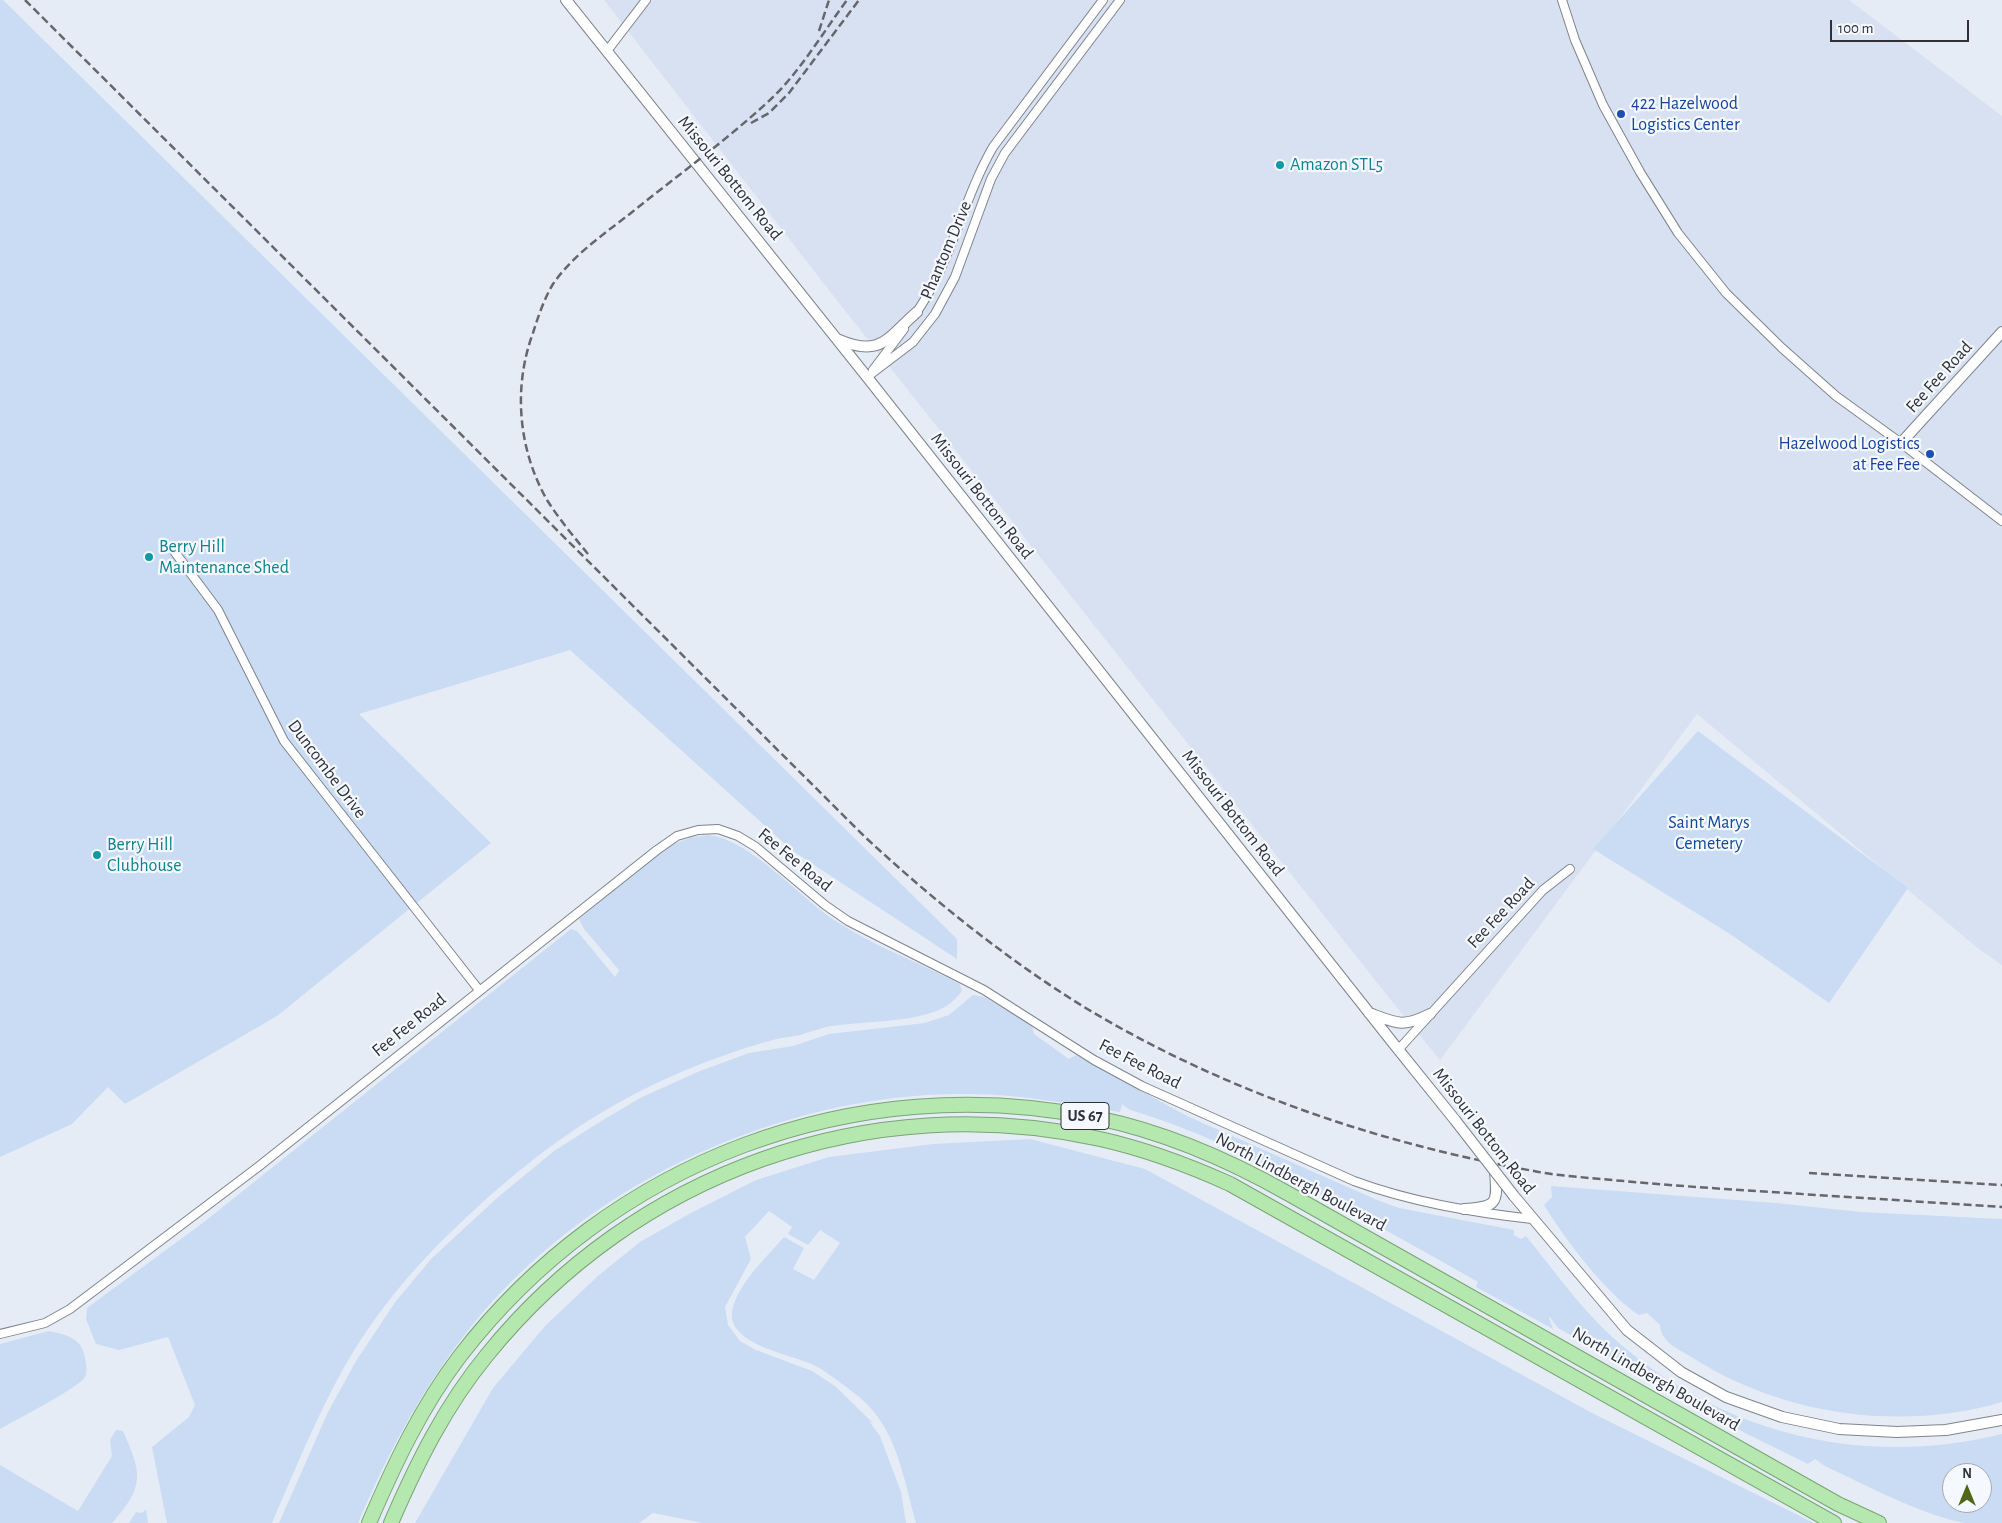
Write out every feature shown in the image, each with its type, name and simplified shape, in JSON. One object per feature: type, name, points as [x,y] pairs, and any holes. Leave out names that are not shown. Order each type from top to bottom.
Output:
[{"type":"highway","name":"North Lindbergh Boulevard","points":[[369,1523],[422,1413],[460,1357],[503,1306],[528,1280],[581,1235],[609,1215],[664,1181],[695,1165],[778,1133],[827,1120],[869,1112],[929,1105],[963,1105],[1032,1108],[1099,1119],[1165,1137],[1229,1162],[1297,1198],[1830,1499],[1879,1523]]},
{"type":"highway","name":"North Lindbergh Boulevard","points":[[391,1523],[428,1443],[446,1413],[485,1357],[507,1330],[556,1281],[610,1238],[668,1201],[698,1185],[786,1151],[862,1132],[930,1125],[964,1124],[1033,1128],[1101,1139],[1166,1158],[1222,1181],[1261,1200],[1834,1523]]},
{"type":"street","name":"Missouri Bottom Road","points":[[566,0],[837,339],[1532,1219],[1627,1330],[1681,1372],[1726,1396],[1782,1416],[1839,1429],[1897,1432],[1946,1430],[2002,1420]]},
{"type":"street","points":[[607,51],[646,0]]},
{"type":"street","name":"Phantom Drive","points":[[867,377],[916,312],[940,271],[978,173],[993,147],[1102,0]]},
{"type":"street","name":"Phantom Drive","points":[[867,377],[913,342],[935,314],[955,276],[991,179],[1005,153],[1120,0]]},
{"type":"street","points":[[1562,0],[1575,40],[1603,105],[1640,172],[1678,233],[1726,293],[1782,348],[1836,396],[1901,443],[2002,521]]},
{"type":"street","points":[[837,339],[858,347],[872,348],[884,343],[916,312]]},
{"type":"street","name":"Fee Fee Road","points":[[1901,443],[2002,332]]},
{"type":"street","name":"Duncombe Drive","points":[[174,550],[218,610],[236,642],[284,742],[479,990]]},
{"type":"street","name":"Fee Fee Road","points":[[0,1334],[45,1323],[70,1309],[258,1167],[479,990],[670,841],[677,836],[698,830],[718,829],[738,836],[756,847],[825,905],[848,921],[984,990],[1094,1060],[1142,1086],[1354,1181],[1407,1199],[1532,1219]]},
{"type":"street","name":"Fee Fee Road","points":[[1398,1050],[1543,890],[1570,870]]},
{"type":"street","points":[[1368,1012],[1390,1021],[1404,1024],[1414,1022],[1430,1014]]},
{"type":"street","points":[[1464,1209],[1484,1207],[1493,1203],[1496,1198],[1495,1172]]},
{"type":"shaded area","points":[[604,0],[1849,0],[2002,116],[2002,965],[1980,950],[1697,714],[1440,1060],[835,298]]},
{"type":"green space","points":[[0,0],[3,0],[957,939],[957,959],[793,851],[570,650],[359,714],[491,843],[277,1016],[125,1104],[108,1087],[72,1124],[0,1157]]},
{"type":"green space","name":"Saint Marys Cemetery","points":[[1698,731],[1908,888],[1829,1003],[1730,934],[1593,849]]},
{"type":"green space","points":[[709,835],[725,839],[758,858],[834,920],[880,946],[960,984],[962,991],[947,1005],[929,1014],[902,1019],[831,1026],[800,1035],[776,1039],[722,1056],[644,1089],[565,1136],[517,1173],[470,1214],[416,1268],[384,1307],[355,1348],[332,1390],[305,1446],[272,1523],[167,1523],[152,1447],[189,1417],[195,1405],[168,1337],[119,1350],[96,1344],[86,1319],[87,1308],[204,1222],[571,929],[577,931],[615,977],[619,970],[584,929],[579,919],[655,856],[674,844],[692,837]]},
{"type":"green space","points":[[973,995],[984,997],[1032,1025],[1034,1034],[1069,1059],[1076,1055],[1187,1116],[1377,1200],[1399,1208],[1514,1230],[1514,1235],[1521,1239],[1526,1236],[1576,1299],[1609,1334],[1651,1368],[1696,1396],[1743,1418],[1793,1434],[1844,1444],[1896,1447],[1949,1444],[2002,1434],[2002,1523],[1964,1523],[1947,1519],[1893,1498],[1825,1466],[1815,1459],[1808,1464],[1745,1433],[1558,1328],[1550,1317],[1553,1329],[1476,1287],[1478,1282],[1410,1244],[1290,1178],[1212,1140],[1130,1110],[1122,1104],[1120,1112],[1029,1098],[974,1094],[902,1097],[830,1109],[759,1129],[690,1157],[625,1192],[565,1234],[510,1283],[463,1337],[432,1381],[404,1427],[358,1523],[279,1523],[328,1412],[356,1361],[396,1301],[432,1258],[497,1198],[554,1151],[640,1098],[700,1071],[749,1053],[793,1046],[829,1034],[925,1023],[949,1015]]},
{"type":"green space","points":[[1030,1139],[1145,1169],[1592,1413],[1814,1523],[916,1523],[892,1443],[885,1428],[865,1402],[816,1366],[761,1346],[747,1338],[737,1329],[732,1318],[738,1294],[756,1268],[784,1237],[804,1248],[793,1269],[814,1280],[840,1243],[820,1230],[808,1245],[788,1234],[792,1227],[769,1211],[745,1237],[751,1259],[725,1307],[728,1325],[740,1341],[756,1350],[812,1371],[835,1386],[874,1424],[869,1421],[880,1436],[901,1492],[906,1523],[703,1523],[653,1513],[639,1523],[415,1523],[493,1388],[545,1326],[599,1275],[640,1242],[689,1214],[756,1180],[829,1157],[933,1144]]},
{"type":"green space","points":[[1551,1186],[1776,1203],[1861,1212],[2002,1219],[2002,1402],[1963,1411],[1924,1416],[1883,1416],[1843,1413],[1803,1405],[1765,1393],[1728,1377],[1672,1345],[1661,1331],[1660,1325],[1647,1313],[1639,1315],[1626,1306],[1600,1280],[1574,1249],[1544,1205],[1552,1197]]},
{"type":"green space","points":[[49,1331],[73,1338],[81,1346],[86,1366],[85,1377],[60,1396],[0,1429],[0,1344]]},
{"type":"green space","points":[[116,1430],[123,1431],[134,1458],[137,1479],[130,1499],[112,1523],[0,1523],[0,1465],[78,1511],[112,1456],[110,1440]]},
{"type":"green space","points":[[146,1509],[148,1523],[129,1523],[136,1512],[142,1513]]},
{"type":"railway","points":[[25,0],[865,837],[943,906],[970,927],[1026,969],[1084,1007],[1136,1037],[1190,1064],[1245,1088],[1359,1129],[1475,1159],[1548,1174],[1589,1178],[1708,1188],[2002,1207]]},
{"type":"railway","points":[[819,31],[829,0]]},
{"type":"railway","points":[[588,554],[547,500],[537,480],[525,439],[521,396],[523,375],[539,314],[547,296],[561,273],[589,246],[720,143],[771,99],[801,64],[847,0]]},
{"type":"railway","points":[[751,123],[769,113],[789,93],[859,0]]},
{"type":"railway","points":[[1809,1173],[2002,1185]]},
{"type":"place","name":"422 Hazelwood Logistics Center","points":[[1621,114]]},
{"type":"place","name":"Amazon STL5","points":[[1280,165]]},
{"type":"place","name":"Hazelwood Logistics at Fee Fee","points":[[1930,454]]},
{"type":"place","name":"Berry Hill Maintenance Shed","points":[[149,557]]},
{"type":"place","name":"Berry Hill Clubhouse","points":[[97,855]]}]
